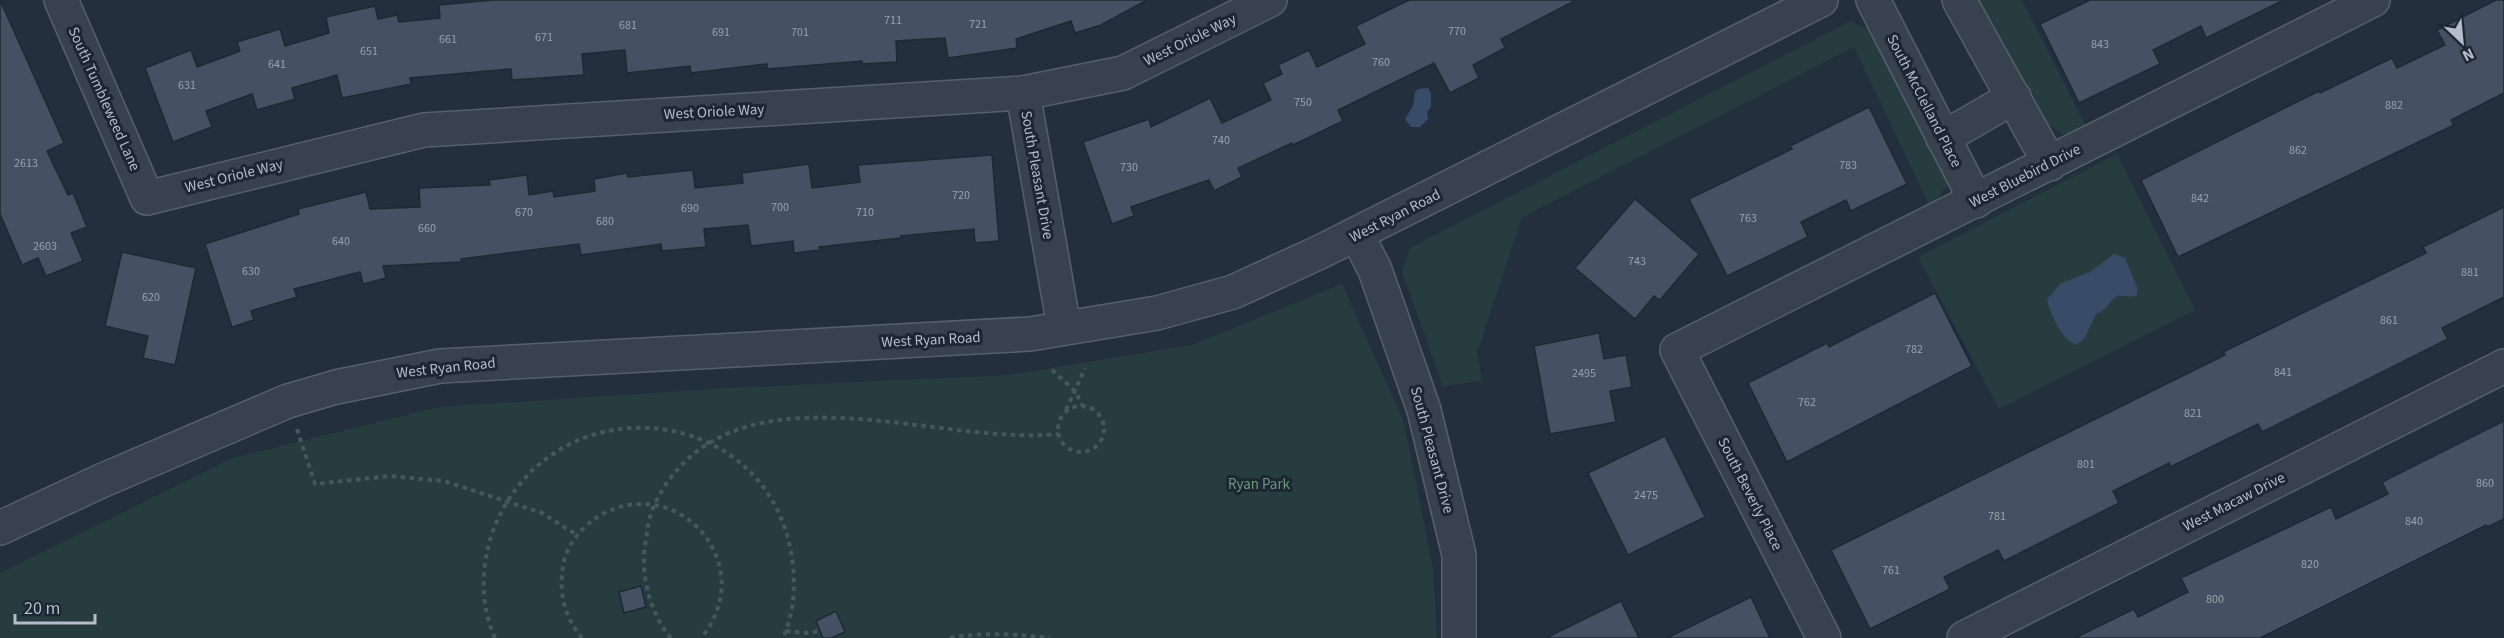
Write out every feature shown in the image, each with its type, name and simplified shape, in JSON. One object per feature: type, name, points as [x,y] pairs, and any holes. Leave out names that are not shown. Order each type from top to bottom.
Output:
[{"type":"street","name":"South Tumbleweed Lane","points":[[61,0],[147,198]]},
{"type":"street","name":"West Oriole Way","points":[[147,198],[424,130],[1023,93],[1123,73],[1270,0]]},
{"type":"street","name":"West Ryan Road","points":[[0,528],[101,480],[288,401],[336,387],[440,366],[1030,334],[1157,313],[1233,292],[1357,235],[1821,0]]},
{"type":"street","name":"South McClelland Place","points":[[1873,0],[1976,201]]},
{"type":"street","points":[[1959,0],[2050,164]]},
{"type":"street","name":"West Bluebird Drive","points":[[1677,350],[2373,0]]},
{"type":"street","name":"South Pleasant Drive","points":[[1023,93],[1064,327]]},
{"type":"street","points":[[1943,138],[2014,97]]},
{"type":"street","name":"South Pleasant Drive","points":[[1357,235],[1375,270],[1424,410],[1460,555],[1459,638]]},
{"type":"street","name":"South Beverly Place","points":[[1677,350],[1824,638]]},
{"type":"street","name":"West Macaw Drive","points":[[1964,638],[2504,366]]},
{"type":"path","points":[[1052,370],[1075,391],[1082,405],[1097,412],[1102,419],[1104,428],[1098,443],[1092,449],[1075,451],[1068,448],[1058,434],[1060,417],[1066,411],[1075,391],[1085,368]]},
{"type":"path","points":[[288,401],[315,484],[390,476],[444,481],[542,513],[577,536]]},
{"type":"path","points":[[1066,411],[1082,405]]},
{"type":"path","points":[[671,638],[665,632],[649,596],[644,558],[649,520],[671,477],[690,456],[723,435],[760,424],[808,418],[869,419],[970,432],[1028,436],[1058,434]]},
{"type":"path","points":[[495,638],[489,626],[483,582],[489,538],[507,500],[537,465],[574,440],[617,428],[661,428],[709,443],[741,464],[770,497],[789,537],[795,581],[789,625],[783,638]]},
{"type":"path","points":[[582,638],[573,628],[564,607],[560,585],[564,562],[577,536],[588,524],[608,511],[630,505],[656,505],[675,511],[694,523],[710,541],[719,561],[723,584],[719,607],[710,627],[701,638]]},
{"type":"path","points":[[786,631],[807,633],[820,631]]},
{"type":"path","points":[[950,638],[975,634],[1017,634],[1050,638]]},
{"type":"green space","points":[[1975,0],[2022,0],[2088,130],[2066,137],[2035,114]]},
{"type":"green space","points":[[1851,21],[1880,35],[1949,181],[1932,211],[1854,47],[1522,217],[1477,353],[1482,381],[1443,386],[1402,272],[1410,248]]},
{"type":"green space","points":[[2117,154],[2195,310],[1999,409],[1918,257]]},
{"type":"green space","name":"Ryan Park","points":[[1342,284],[1404,422],[1433,568],[1437,638],[0,638],[0,573],[233,458],[438,407],[730,388],[1008,375],[1192,345]]},
{"type":"water","points":[[1428,88],[1431,94],[1431,107],[1427,112],[1428,119],[1420,127],[1411,127],[1405,119],[1413,106],[1415,92],[1418,89]]},
{"type":"water","points":[[2114,254],[2125,258],[2137,287],[2137,295],[2115,297],[2104,310],[2096,314],[2084,339],[2076,345],[2061,332],[2047,299],[2061,283],[2090,272]]},
{"type":"building","points":[[0,0],[64,143],[47,151],[68,195],[73,193],[87,227],[71,233],[83,261],[46,276],[38,258],[22,265],[0,214]]},
{"type":"building","points":[[493,0],[1147,0],[1101,25],[1075,33],[1071,21],[1016,39],[1017,48],[948,58],[945,38],[896,41],[897,62],[862,64],[862,61],[767,69],[767,64],[691,73],[690,66],[627,73],[625,50],[582,54],[584,75],[512,80],[511,69],[410,78],[411,84],[342,98],[337,75],[292,88],[295,99],[257,110],[252,94],[206,111],[212,127],[173,142],[145,68],[191,50],[197,67],[240,51],[237,42],[280,29],[285,46],[329,33],[326,17],[375,6],[378,19],[397,15],[399,22],[440,18],[439,5]]},
{"type":"building","points":[[1409,0],[1576,0],[1501,39],[1505,48],[1473,65],[1479,78],[1450,93],[1434,63],[1338,110],[1343,121],[1238,168],[1242,177],[1214,191],[1209,180],[1131,207],[1134,216],[1112,224],[1083,142],[1149,119],[1151,127],[1210,98],[1222,123],[1271,100],[1263,83],[1282,74],[1278,65],[1309,50],[1317,67],[1365,44],[1356,26]]},
{"type":"building","points":[[2090,0],[2284,0],[2206,38],[2201,26],[2153,50],[2160,64],[2079,103],[2040,24]]},
{"type":"building","points":[[2496,0],[2504,0],[2504,93],[2451,120],[2454,125],[2178,257],[2141,180],[2319,91],[2320,93],[2392,58],[2397,68],[2445,45],[2437,30]]},
{"type":"building","points":[[1869,107],[1907,184],[1851,211],[1846,200],[1801,222],[1808,237],[1727,276],[1689,199],[1792,149],[1790,146]]},
{"type":"building","points":[[992,155],[999,241],[975,243],[974,229],[901,236],[901,238],[819,247],[820,250],[794,253],[793,241],[751,246],[748,225],[704,229],[706,247],[662,251],[661,244],[581,255],[579,244],[461,259],[461,262],[383,266],[386,278],[363,284],[360,272],[294,289],[297,297],[251,311],[254,320],[232,327],[205,244],[299,214],[298,209],[366,192],[370,209],[420,207],[419,188],[490,185],[489,180],[527,175],[529,195],[553,191],[554,197],[595,191],[594,179],[627,173],[628,177],[693,170],[695,188],[743,183],[742,173],[809,164],[812,188],[860,182],[858,165]]},
{"type":"building","points":[[1635,199],[1699,254],[1660,300],[1654,296],[1635,319],[1575,268]]},
{"type":"building","points":[[2504,207],[2504,297],[2442,328],[2448,339],[2262,432],[2258,424],[2170,467],[2169,463],[2113,491],[2119,503],[2004,561],[1998,550],[1944,577],[1950,589],[1870,629],[1831,550],[2225,355],[2223,352],[2426,253],[2423,247]]},
{"type":"building","points":[[122,252],[196,268],[175,365],[143,358],[148,336],[105,326]]},
{"type":"building","points":[[1935,293],[1972,366],[1787,462],[1748,383],[1827,343],[1829,347]]},
{"type":"building","points":[[1599,333],[1604,359],[1626,355],[1632,387],[1610,391],[1616,422],[1550,434],[1534,346]]},
{"type":"building","points":[[2504,421],[2504,519],[2487,527],[2486,525],[2260,638],[2075,638],[2134,609],[2138,617],[2188,592],[2181,578],[2331,507],[2336,519],[2388,494],[2382,482]]},
{"type":"building","points":[[1665,436],[1705,517],[1628,555],[1588,473]]},
{"type":"building","points":[[641,586],[646,607],[624,613],[619,592]]},
{"type":"building","points":[[1751,597],[1770,638],[1667,638]]},
{"type":"building","points":[[1621,601],[1639,638],[1546,638]]},
{"type":"building","points":[[836,611],[845,632],[831,638],[823,638],[816,621]]}]
